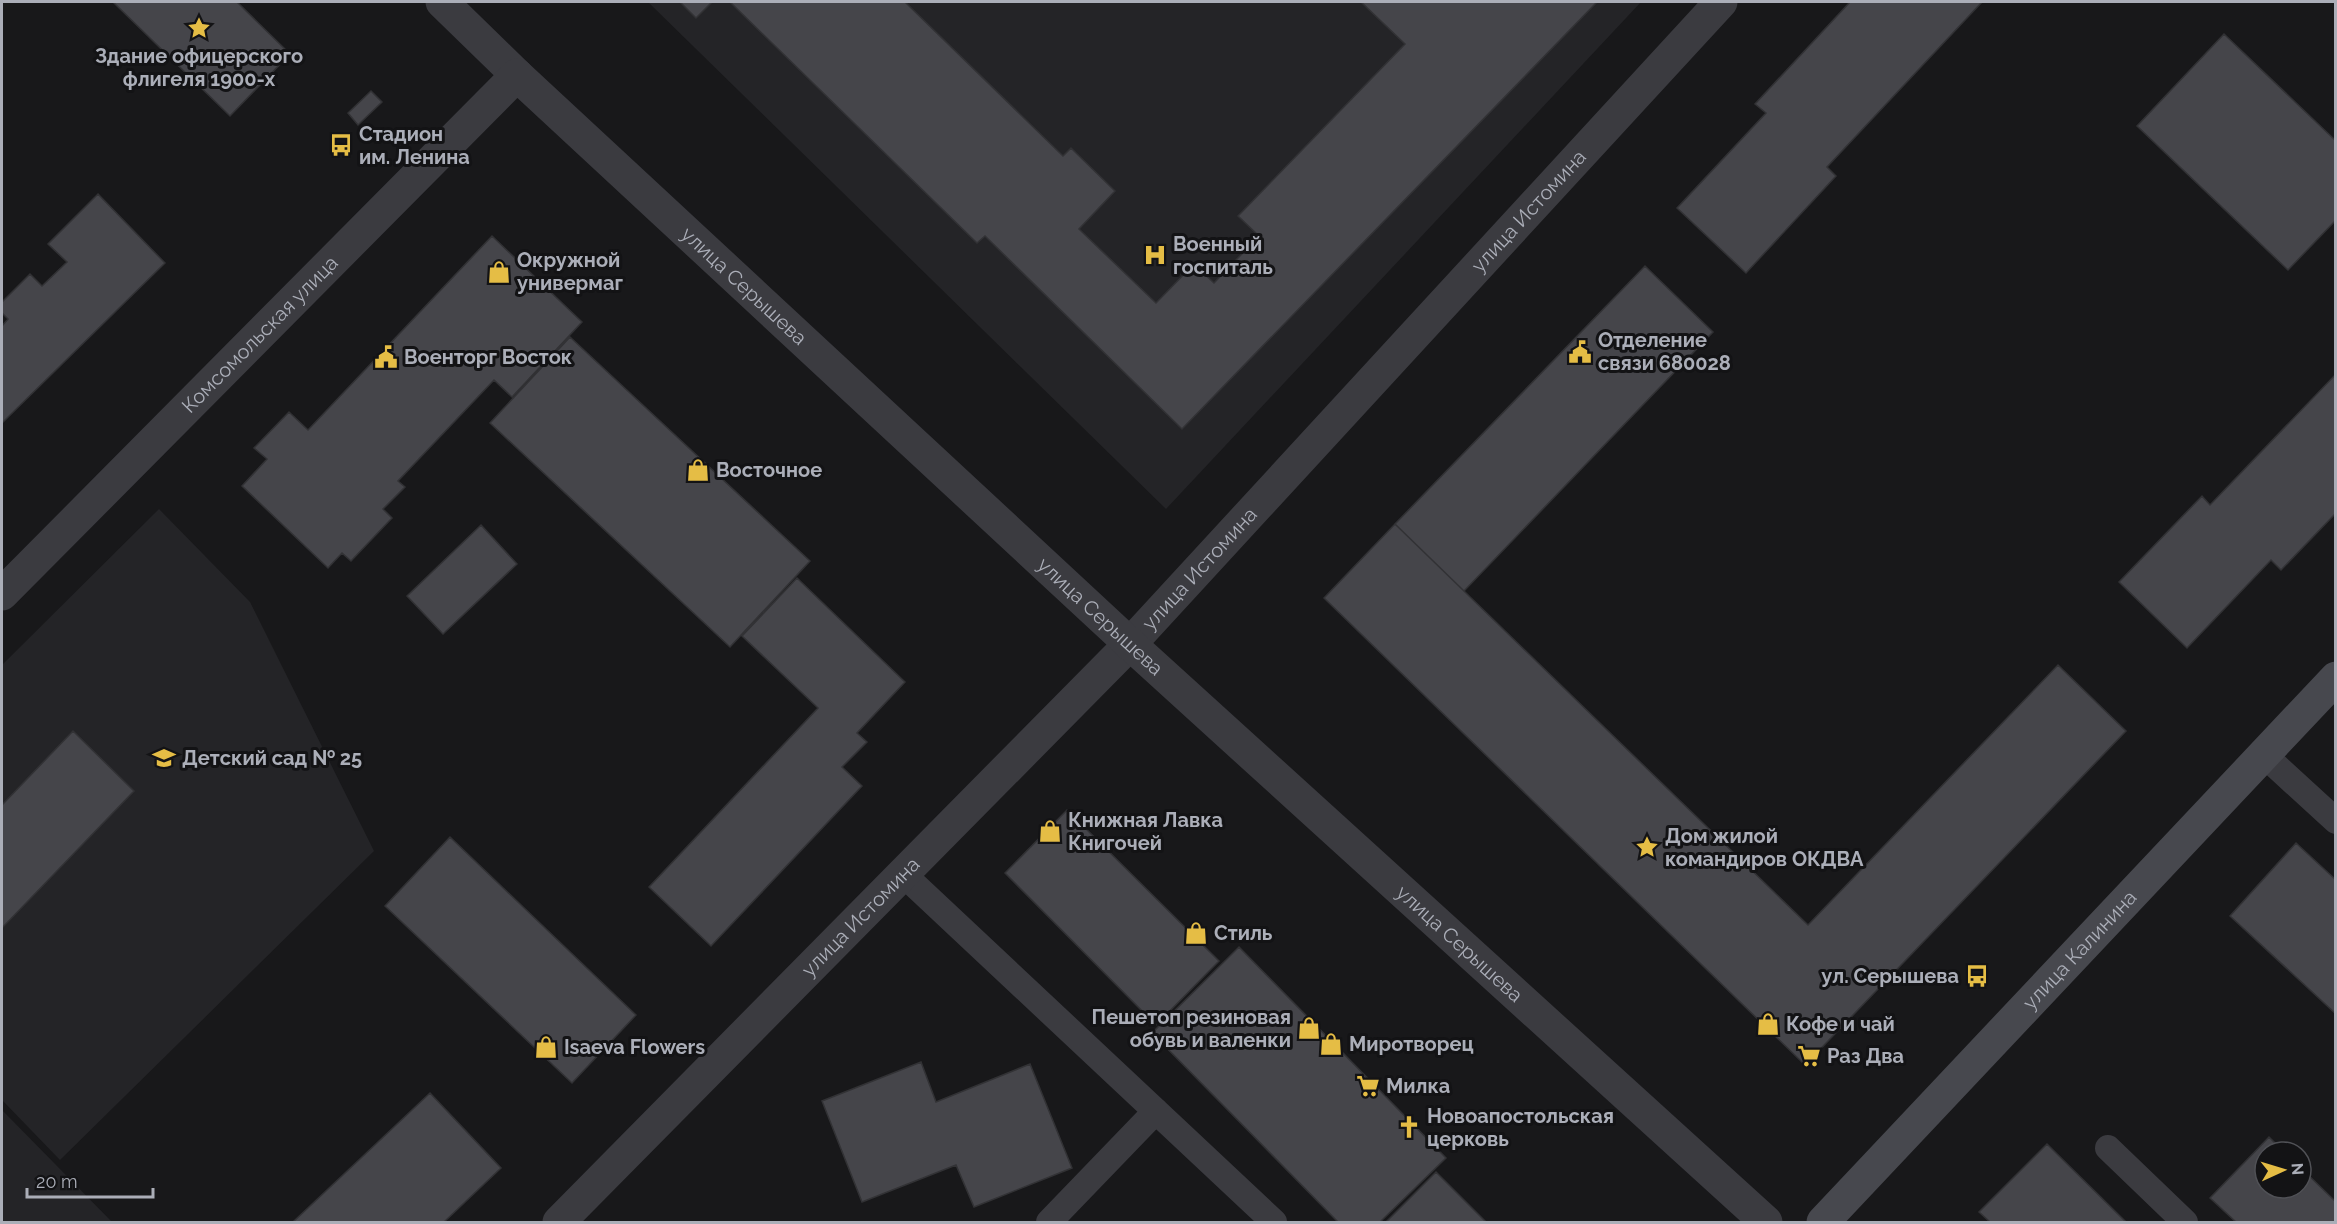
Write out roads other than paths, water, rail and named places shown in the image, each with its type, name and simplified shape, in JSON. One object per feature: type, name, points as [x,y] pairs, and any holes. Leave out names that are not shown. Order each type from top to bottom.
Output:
[{"type":"main road","name":"улица Калинина","points":[[1823,1222],[2336,678]]},
{"type":"street","name":"улица Серышева","points":[[442,2],[517,75],[1130,644],[1766,1222]]},
{"type":"street","name":"улица Истомина","points":[[559,1222],[1130,644],[1721,2]]},
{"type":"street","name":"Комсомольская улица","points":[[2,594],[517,75]]},
{"type":"lane","points":[[2264,755],[2336,821]]},
{"type":"lane","points":[[903,874],[1274,1222]]},
{"type":"lane","points":[[1049,1222],[1156,1111]]},
{"type":"lane","points":[[2108,1148],[2185,1222]]},
{"type":"place","name":"Здание офицерского флигеля 1900-х","points":[[199,28]]},
{"type":"place","name":"Стадион им. Ленина","points":[[341,145]]},
{"type":"place","name":"Военный госпиталь","points":[[1155,255]]},
{"type":"place","name":"Окружной универмаг","points":[[499,272]]},
{"type":"place","name":"Отделение связи 680028","points":[[1580,352]]},
{"type":"place","name":"Военторг Восток","points":[[386,357]]},
{"type":"place","name":"Восточное","points":[[698,470]]},
{"type":"place","name":"Детский сад № 25","points":[[164,758]]},
{"type":"place","name":"Книжная Лавка Книгочей","points":[[1050,831]]},
{"type":"place","name":"Дом жилой командиров ОКДВА","points":[[1647,847]]},
{"type":"place","name":"Стиль","points":[[1196,933]]},
{"type":"place","name":"ул. Серышева","points":[[1977,976]]},
{"type":"place","name":"Кофе и чай","points":[[1768,1024]]},
{"type":"place","name":"Пешетоп резиновая обувь и валенки","points":[[1309,1028]]},
{"type":"place","name":"Миротворец","points":[[1331,1044]]},
{"type":"place","name":"Isaeva Flowers","points":[[546,1047]]},
{"type":"place","name":"Раз Два","points":[[1809,1056]]},
{"type":"place","name":"Милка","points":[[1368,1086]]},
{"type":"place","name":"Новоапостольская церковь","points":[[1409,1127]]}]
